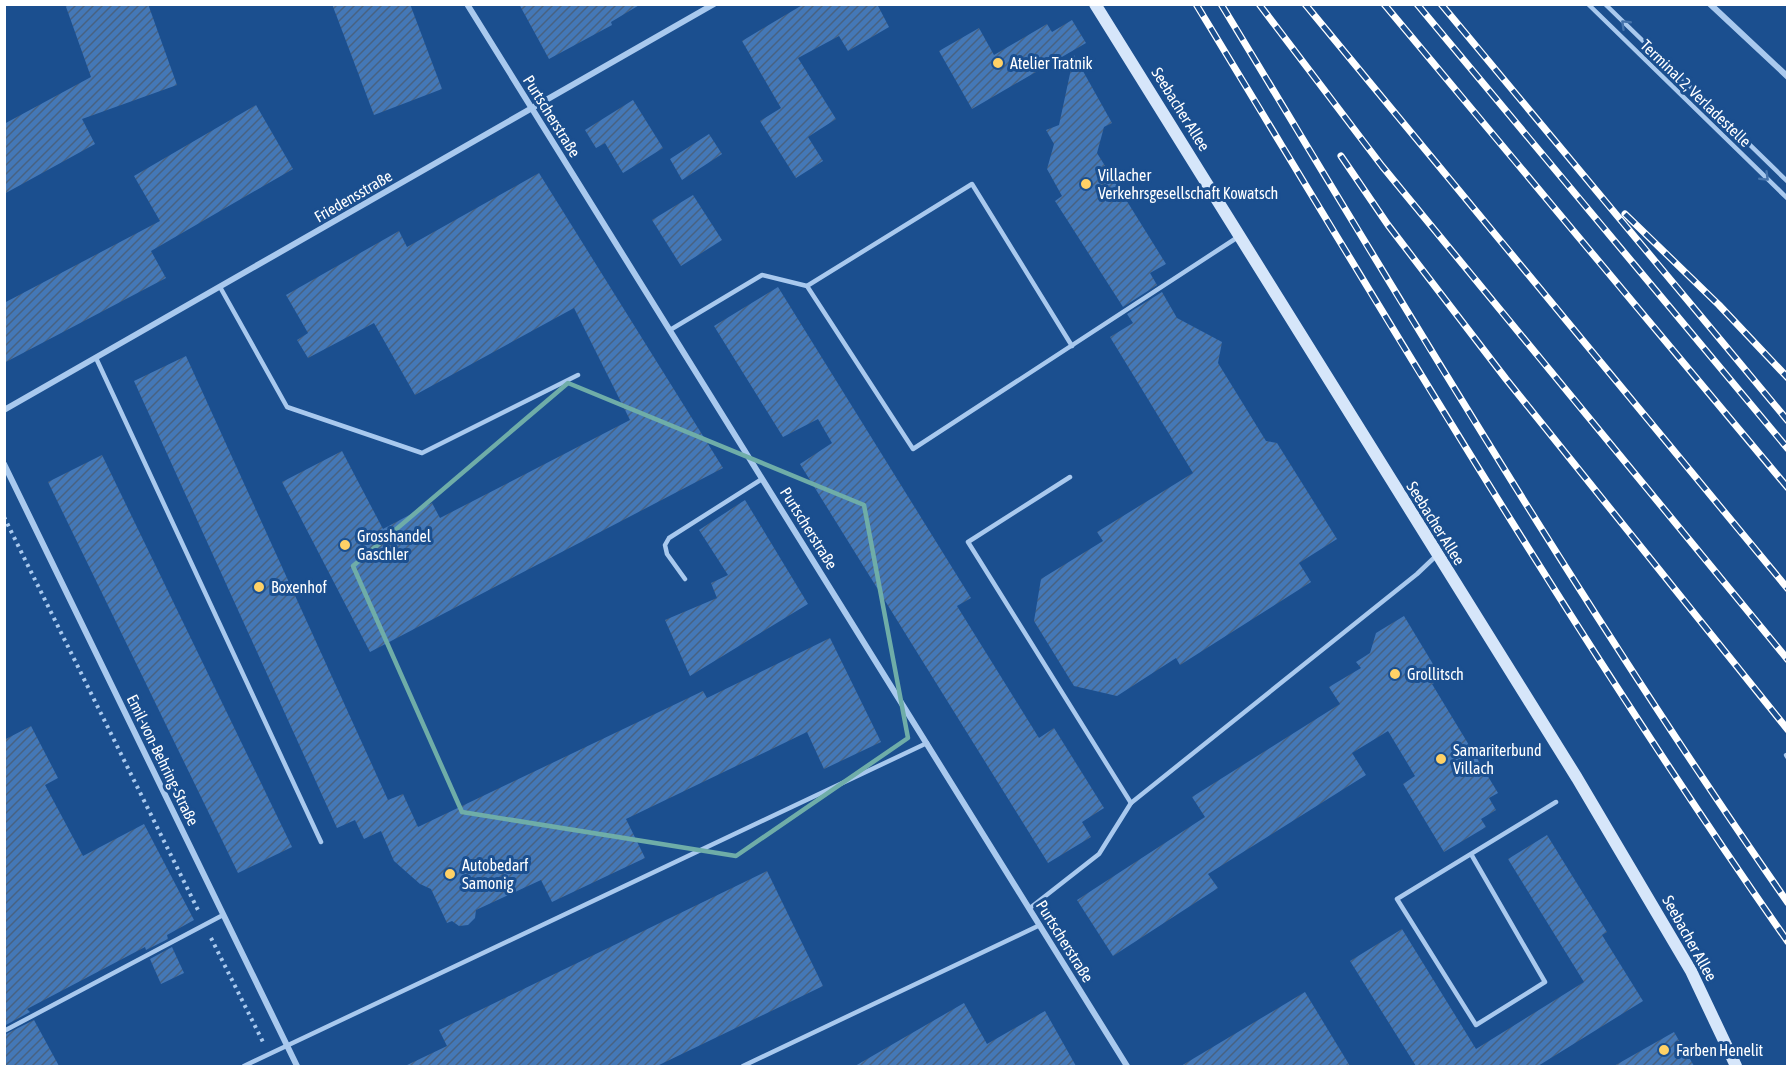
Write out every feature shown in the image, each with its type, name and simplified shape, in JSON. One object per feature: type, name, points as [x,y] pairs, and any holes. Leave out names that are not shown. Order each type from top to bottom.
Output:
[{"type":"street","name":"Purtscherstraße","points":[[467,4],[1127,1066]]},
{"type":"street","name":"Friedensstraße","points":[[4,410],[714,4]]},
{"type":"street","name":"Seebacher Allee","points":[[1095,4],[1564,758],[1691,971],[1736,1066]]},
{"type":"street","points":[[1710,4],[1788,77]]},
{"type":"street","name":"Emil-von-Behring-Straße","points":[[4,464],[297,1066]]},
{"type":"lane","name":"Terminal 2, Verladestelle","points":[[1588,4],[1788,199]]},
{"type":"lane","name":"Terminal 2, Verladestelle","points":[[1605,4],[1788,182]]},
{"type":"lane","points":[[807,286],[972,184],[1072,346]]},
{"type":"lane","points":[[670,330],[762,274],[807,286],[913,449],[1240,235]]},
{"type":"lane","points":[[220,287],[287,407],[422,453],[578,375]]},
{"type":"lane","points":[[96,358],[321,842]]},
{"type":"lane","points":[[1070,477],[968,542],[1131,803]]},
{"type":"lane","points":[[685,579],[667,554],[665,545],[669,538],[762,479]]},
{"type":"lane","points":[[1030,908],[1100,854],[1131,803],[1417,574],[1437,555]]},
{"type":"lane","points":[[244,1066],[927,743]]},
{"type":"lane","points":[[1471,854],[1545,982],[1476,1025],[1397,899],[1556,802]]},
{"type":"lane","points":[[4,1031],[223,915]]},
{"type":"lane","points":[[743,1066],[1040,925]]},
{"type":"path","points":[[4,518],[269,1054]]},
{"type":"highlighted area","points":[[568,383],[864,505],[908,738],[736,856],[462,812],[353,566]]},
{"type":"building","points":[[65,4],[148,4],[177,85],[82,119],[95,144],[4,194],[4,124],[91,77]]},
{"type":"building","points":[[332,4],[410,4],[442,89],[374,115]]},
{"type":"building","points":[[519,4],[641,4],[611,22],[612,25],[549,59]]},
{"type":"building","points":[[804,4],[877,4],[889,27],[848,51],[839,36],[798,58],[836,119],[808,137],[823,161],[796,178],[760,121],[781,108],[742,41]]},
{"type":"building","name":"Atelier Tratnik","points":[[1072,20],[1086,43],[972,109],[939,51],[979,28],[994,55],[1047,24],[1052,32]]},
{"type":"building","name":"Villacher Verkehrsgesellschaft Kowatsch","points":[[1074,55],[1112,123],[1104,127],[1097,153],[1166,264],[1150,273],[1157,285],[1123,307],[1055,201],[1062,196],[1047,169],[1054,144],[1046,130],[1059,125]]},
{"type":"building","points":[[633,100],[663,148],[623,173],[605,143],[596,148],[585,130]]},
{"type":"building","points":[[256,105],[293,169],[151,251],[166,278],[4,363],[4,303],[160,221],[134,176]]},
{"type":"building","points":[[709,134],[722,154],[682,180],[670,159]]},
{"type":"building","points":[[539,173],[723,468],[370,652],[282,482],[342,451],[383,529],[432,503],[440,518],[630,420],[574,308],[415,395],[374,323],[308,358],[297,340],[308,333],[286,295],[399,231],[407,247]]},
{"type":"building","points":[[693,195],[722,240],[681,266],[652,220]]},
{"type":"building","points":[[778,287],[971,598],[957,606],[1039,738],[1054,728],[1104,808],[1082,822],[1091,837],[1048,863],[800,464],[832,443],[818,419],[783,437],[714,326]]},
{"type":"building","points":[[1162,292],[1177,318],[1222,342],[1218,363],[1266,441],[1277,443],[1337,539],[1299,563],[1311,582],[1180,665],[1176,658],[1117,696],[1074,686],[1034,621],[1041,579],[1103,541],[1097,532],[1193,473],[1110,337],[1133,323],[1127,314]]},
{"type":"building","points":[[186,356],[388,800],[403,794],[418,827],[703,691],[707,698],[830,638],[881,742],[824,769],[807,732],[626,819],[645,858],[552,902],[541,880],[476,910],[475,918],[468,925],[459,926],[452,921],[447,923],[431,889],[420,884],[394,861],[381,831],[364,839],[355,820],[337,828],[134,381]]},
{"type":"building","points":[[102,455],[292,847],[238,873],[48,482]]},
{"type":"building","points":[[745,500],[808,604],[690,676],[665,620],[717,598],[711,583],[728,575],[699,530]]},
{"type":"building","points":[[1404,616],[1442,679],[1432,684],[1498,793],[1489,798],[1496,810],[1481,819],[1486,827],[1444,852],[1403,784],[1415,776],[1388,731],[1352,753],[1366,775],[1208,874],[1218,888],[1113,956],[1077,900],[1205,817],[1192,797],[1340,704],[1329,687],[1361,668],[1356,662],[1370,653],[1376,633]]},
{"type":"building","points":[[31,726],[58,778],[45,785],[83,856],[144,824],[194,920],[167,935],[168,939],[146,950],[145,947],[27,1009],[30,1012],[4,1026],[4,740]]},
{"type":"building","points":[[1547,835],[1607,932],[1602,935],[1643,1001],[1538,1066],[1416,1066],[1350,961],[1402,929],[1476,1049],[1584,982],[1508,859]]},
{"type":"building","points":[[767,871],[823,986],[657,1066],[405,1066],[447,1046],[439,1030]]},
{"type":"building","points":[[172,947],[184,973],[161,984],[150,959]]},
{"type":"building","points":[[1305,992],[1350,1066],[1181,1066]]},
{"type":"building","points":[[964,1003],[987,1044],[1045,1011],[1076,1066],[855,1066]]},
{"type":"building","points":[[34,1020],[59,1066],[4,1066],[4,1035]]},
{"type":"building","name":"Farben Henelit","points":[[1674,1032],[1694,1066],[1614,1066]]},
{"type":"railway","points":[[1196,4],[1484,478],[1633,712],[1788,942]]},
{"type":"railway","points":[[1221,4],[1568,571],[1788,903]]},
{"type":"railway","points":[[1259,4],[1382,166],[1788,660]]},
{"type":"railway","points":[[1305,4],[1788,589]]},
{"type":"railway","points":[[1384,4],[1788,488]]},
{"type":"railway","points":[[1417,4],[1788,449]]},
{"type":"railway","points":[[1441,4],[1788,421]]},
{"type":"railway","points":[[1341,156],[1388,225],[1506,379],[1788,730]]},
{"type":"railway","points":[[1625,214],[1719,305],[1788,378]]},
{"type":"place","name":"Atelier Tratnik","points":[[998,63]]},
{"type":"place","name":"Villacher Verkehrsgesellschaft Kowatsch","points":[[1086,184]]},
{"type":"place","name":"Grosshandel Gaschler","points":[[345,545]]},
{"type":"place","name":"Boxenhof","points":[[259,587]]},
{"type":"place","name":"Grollitsch","points":[[1395,674]]},
{"type":"place","name":"Samariterbund Villach","points":[[1441,759]]},
{"type":"place","name":"Autobedarf Samonig","points":[[450,874]]},
{"type":"place","name":"Farben Henelit","points":[[1664,1050]]}]
